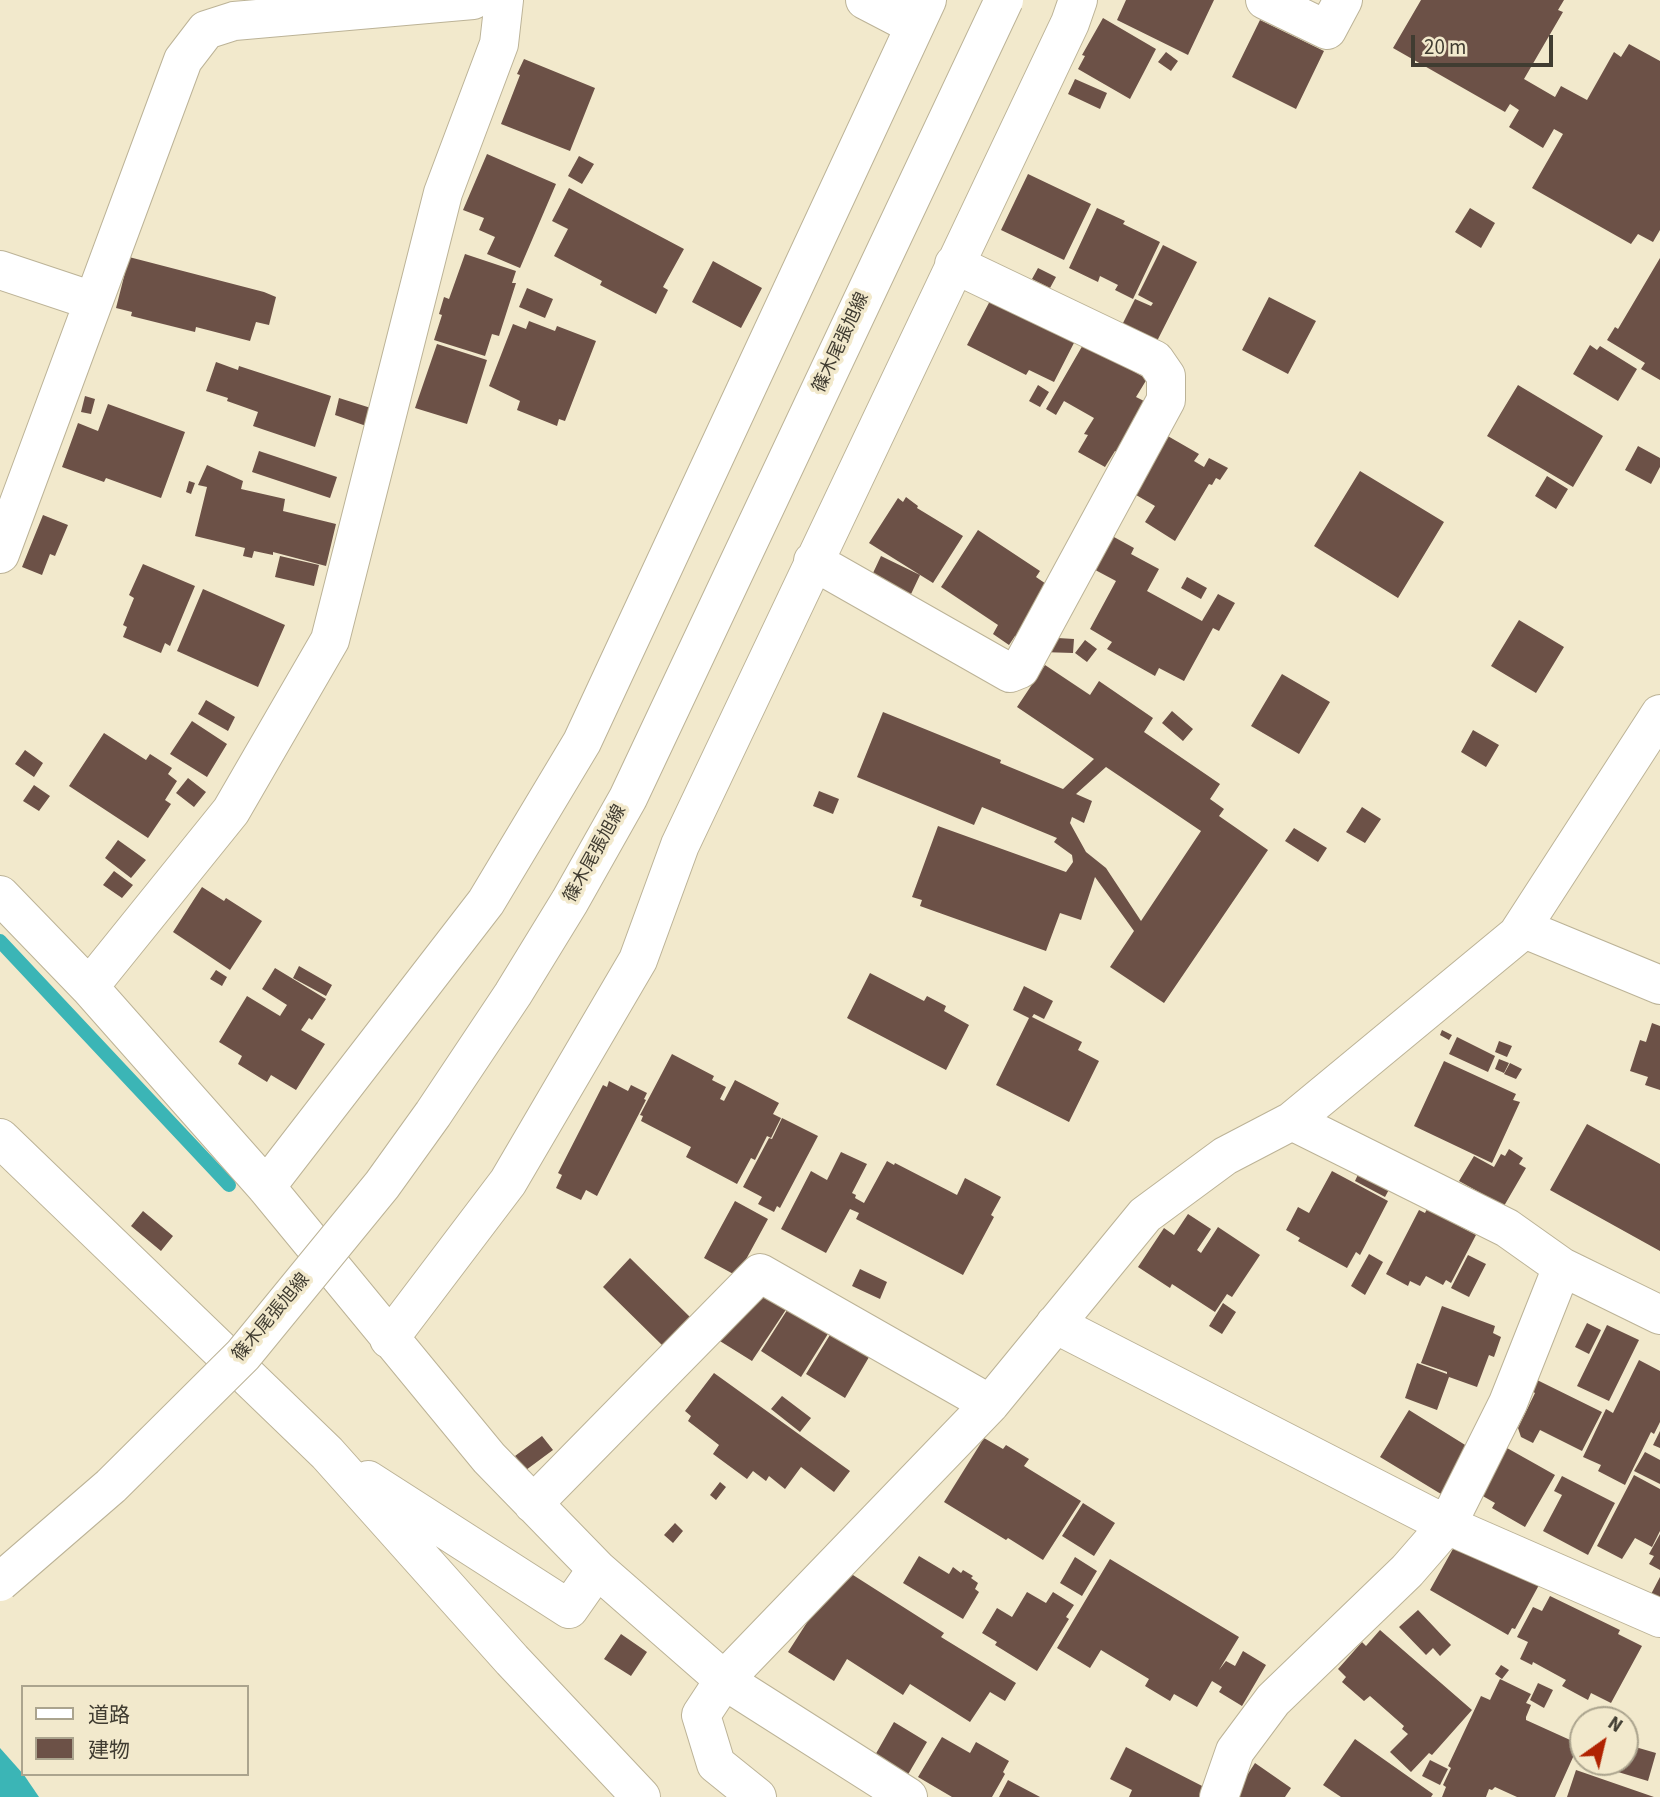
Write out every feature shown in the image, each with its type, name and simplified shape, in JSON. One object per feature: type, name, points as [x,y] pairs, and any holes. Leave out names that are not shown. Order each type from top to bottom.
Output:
[{"type":"street","points":[[0,554],[183,60],[206,30],[234,21],[473,0]]},
{"type":"street","points":[[89,987],[231,811],[330,640],[443,193],[499,44],[504,0]]},
{"type":"street","points":[[266,1187],[486,902],[582,742],[921,13],[865,0]]},
{"type":"street","name":"篠木尾張旭線","points":[[0,1582],[111,1486],[243,1355],[382,1185],[513,994],[628,798],[1004,0]]},
{"type":"street","points":[[389,1339],[508,1182],[638,960],[680,845],[1070,23],[1078,0]]},
{"type":"street","points":[[1265,0],[1327,30],[1343,0]]},
{"type":"street","points":[[813,561],[1010,673],[1020,669],[1167,400],[1166,376],[1155,360],[954,264]]},
{"type":"street","points":[[0,270],[93,302]]},
{"type":"street","points":[[757,1797],[716,1765],[701,1715],[724,1680],[990,1404],[1145,1215],[1226,1156],[1292,1122],[1517,935],[1660,714]]},
{"type":"street","points":[[0,895],[89,987],[266,1187],[489,1458],[597,1569],[724,1680],[908,1797]]},
{"type":"street","points":[[1522,928],[1660,985]]},
{"type":"street","points":[[1292,1122],[1507,1228],[1562,1267],[1660,1315]]},
{"type":"street","points":[[0,1138],[327,1453],[513,1660],[641,1797]]},
{"type":"street","points":[[1219,1797],[1235,1751],[1273,1700],[1407,1571],[1447,1525],[1508,1403],[1562,1267]]},
{"type":"street","points":[[533,1504],[760,1273],[990,1404]]},
{"type":"street","points":[[1055,1324],[1447,1525],[1660,1618]]},
{"type":"street","points":[[327,1453],[569,1609],[597,1569]]},
{"type":"water","points":[[0,1748],[39,1797],[0,1797]]},
{"type":"building","points":[[1126,0],[1214,0],[1188,55],[1117,20]]},
{"type":"building","points":[[1421,0],[1564,0],[1558,10],[1563,12],[1524,79],[1555,97],[1561,86],[1587,100],[1614,52],[1621,57],[1629,44],[1660,61],[1660,230],[1653,242],[1638,234],[1631,244],[1532,188],[1563,134],[1554,129],[1543,148],[1509,127],[1519,110],[1510,104],[1505,112],[1393,48]]},
{"type":"building","points":[[1103,18],[1156,49],[1130,99],[1078,69],[1085,56],[1082,55]]},
{"type":"building","points":[[1260,20],[1324,51],[1296,109],[1232,77]]},
{"type":"building","points":[[1166,52],[1178,61],[1171,71],[1158,62]]},
{"type":"building","points":[[524,59],[595,88],[570,151],[501,124]]},
{"type":"building","points":[[1075,79],[1107,93],[1100,109],[1068,94]]},
{"type":"building","points":[[487,154],[556,184],[520,268],[487,254],[495,237],[479,230],[484,218],[463,210]]},
{"type":"building","points":[[579,156],[594,164],[582,184],[568,176]]},
{"type":"building","points":[[1028,174],[1091,204],[1064,260],[1001,230]]},
{"type":"building","points":[[569,188],[684,249],[663,287],[668,290],[656,314],[600,285],[602,281],[554,256],[568,229],[552,221]]},
{"type":"building","points":[[1097,208],[1160,242],[1133,299],[1115,290],[1118,285],[1100,276],[1098,282],[1069,268]]},
{"type":"building","points":[[1470,208],[1495,223],[1481,248],[1455,232]]},
{"type":"building","points":[[1163,245],[1197,262],[1155,345],[1121,327],[1135,299],[1151,306],[1153,303],[1138,295]]},
{"type":"building","points":[[465,254],[516,271],[512,283],[516,283],[499,336],[492,334],[485,356],[434,340],[442,315],[439,314],[444,297],[449,299]]},
{"type":"building","points":[[129,257],[276,297],[269,325],[256,322],[250,341],[196,327],[195,332],[131,316],[132,312],[116,308]]},
{"type":"building","points":[[1660,258],[1660,380],[1641,369],[1645,363],[1607,340],[1615,327],[1618,329]]},
{"type":"building","points":[[713,261],[762,288],[741,328],[692,302]]},
{"type":"building","points":[[1038,268],[1056,277],[1050,288],[1032,279]]},
{"type":"building","points":[[527,288],[553,299],[545,318],[519,307]]},
{"type":"building","points":[[992,297],[1076,339],[1054,382],[1029,370],[1026,375],[967,345]]},
{"type":"building","points":[[1269,297],[1316,321],[1288,374],[1242,350]]},
{"type":"building","points":[[529,321],[555,331],[557,326],[596,341],[565,421],[559,419],[557,426],[517,410],[520,401],[489,386],[513,324],[526,329]]},
{"type":"building","points":[[1084,343],[1147,379],[1136,397],[1144,401],[1133,420],[1135,421],[1105,467],[1078,452],[1088,435],[1084,434],[1094,418],[1064,401],[1056,415],[1046,409]]},
{"type":"building","points":[[437,344],[487,360],[467,424],[415,408]]},
{"type":"building","points":[[1590,345],[1597,350],[1600,346],[1637,369],[1618,401],[1573,374]]},
{"type":"building","points":[[216,362],[238,370],[239,366],[331,396],[315,447],[253,426],[258,412],[206,391]]},
{"type":"building","points":[[1038,385],[1049,392],[1040,407],[1029,401]]},
{"type":"building","points":[[1518,385],[1603,436],[1573,487],[1487,436]]},
{"type":"building","points":[[85,396],[95,399],[91,414],[81,412]]},
{"type":"building","points":[[339,398],[374,409],[369,427],[335,415]]},
{"type":"building","points":[[108,404],[185,432],[161,498],[106,478],[104,482],[62,467],[78,423],[98,431]]},
{"type":"building","points":[[1166,435],[1199,454],[1194,461],[1204,467],[1209,458],[1228,468],[1220,480],[1216,478],[1212,485],[1209,484],[1175,541],[1145,522],[1155,506],[1131,492]]},
{"type":"building","points":[[1638,446],[1660,458],[1660,467],[1651,484],[1625,470]]},
{"type":"building","points":[[259,451],[337,477],[330,498],[252,472]]},
{"type":"building","points":[[207,465],[243,481],[241,489],[285,499],[283,511],[336,524],[326,566],[273,552],[273,555],[254,551],[252,558],[243,556],[245,548],[195,536],[207,487],[198,485]]},
{"type":"building","points":[[1360,471],[1444,522],[1398,598],[1314,546]]},
{"type":"building","points":[[1547,476],[1568,489],[1556,509],[1535,496]]},
{"type":"building","points":[[189,481],[195,483],[191,494],[186,492]]},
{"type":"building","points":[[906,497],[918,506],[917,508],[963,536],[933,583],[869,543],[898,498],[903,502]]},
{"type":"building","points":[[43,515],[68,525],[55,556],[50,554],[42,575],[22,567]]},
{"type":"building","points":[[978,530],[1040,571],[1036,577],[1049,586],[1018,638],[1015,636],[1009,645],[993,634],[998,625],[941,587]]},
{"type":"building","points":[[1103,531],[1134,548],[1131,554],[1159,569],[1147,591],[1202,621],[1218,594],[1235,603],[1219,631],[1213,628],[1184,681],[1159,668],[1155,676],[1107,649],[1112,642],[1090,629],[1116,581],[1084,564]]},
{"type":"building","points":[[280,556],[319,565],[314,586],[275,577]]},
{"type":"building","points":[[881,556],[920,575],[904,609],[865,590]]},
{"type":"building","points":[[143,564],[195,586],[170,646],[165,643],[161,653],[123,637],[127,627],[123,625],[134,598],[129,595]]},
{"type":"building","points":[[1187,577],[1207,588],[1201,599],[1181,588]]},
{"type":"building","points":[[203,589],[285,625],[258,687],[177,651]]},
{"type":"building","points":[[1519,620],[1564,647],[1536,693],[1491,666]]},
{"type":"building","points":[[1042,637],[1074,639],[1073,653],[1042,652]]},
{"type":"building","points":[[1085,640],[1097,649],[1087,662],[1075,653]]},
{"type":"building","points":[[1045,665],[1090,695],[1099,681],[1153,718],[1144,732],[1220,784],[1210,799],[1224,809],[1219,816],[1268,850],[1164,1003],[1110,967],[1134,931],[1095,877],[1081,920],[1060,913],[1046,951],[920,906],[922,900],[912,897],[938,826],[1066,872],[1073,862],[1072,855],[1054,842],[1057,838],[982,807],[974,825],[857,777],[883,712],[1001,760],[1000,763],[1063,789],[1094,759],[1017,707]],"holes":[[[1106,767],[1201,831],[1141,921],[1106,868],[1086,852],[1070,823],[1072,817],[1084,823],[1092,801],[1076,794]]]},
{"type":"building","points":[[1282,674],[1330,702],[1299,754],[1251,726]]},
{"type":"building","points":[[206,700],[235,717],[228,731],[198,714]]},
{"type":"building","points":[[1172,711],[1193,729],[1183,741],[1162,723]]},
{"type":"building","points":[[192,721],[227,744],[207,777],[170,754]]},
{"type":"building","points":[[1473,730],[1499,745],[1486,767],[1461,752]]},
{"type":"building","points":[[104,733],[146,760],[150,754],[172,768],[168,774],[177,781],[165,800],[171,804],[148,838],[69,786]]},
{"type":"building","points":[[25,750],[43,763],[34,777],[15,764]]},
{"type":"building","points":[[188,778],[206,792],[194,807],[176,793]]},
{"type":"building","points":[[34,785],[50,796],[39,811],[23,801]]},
{"type":"building","points":[[819,791],[839,799],[833,814],[813,806]]},
{"type":"building","points":[[1362,807],[1381,819],[1365,843],[1346,832]]},
{"type":"building","points":[[1294,828],[1327,848],[1318,862],[1285,841]]},
{"type":"building","points":[[118,840],[146,860],[131,878],[105,858]]},
{"type":"building","points":[[114,871],[133,885],[122,898],[103,885]]},
{"type":"building","points":[[202,887],[224,901],[226,898],[262,921],[230,970],[173,932]]},
{"type":"building","points":[[299,966],[332,985],[326,996],[293,978]]},
{"type":"building","points":[[275,968],[326,999],[312,1020],[309,1018],[301,1030],[325,1044],[296,1090],[271,1075],[267,1082],[238,1064],[242,1056],[219,1042],[247,996],[280,1016],[287,1005],[262,989]]},
{"type":"building","points":[[216,970],[227,977],[222,986],[210,979]]},
{"type":"building","points":[[870,973],[924,1001],[927,996],[946,1006],[944,1011],[969,1025],[946,1070],[847,1018]]},
{"type":"building","points":[[1024,986],[1053,1001],[1044,1019],[1034,1014],[1032,1017],[1082,1042],[1078,1050],[1099,1061],[1069,1122],[996,1085],[1029,1018],[1013,1010]]},
{"type":"building","points":[[1652,1023],[1660,1026],[1660,1090],[1645,1085],[1648,1077],[1630,1071],[1640,1040],[1646,1042]]},
{"type":"building","points":[[1442,1030],[1452,1035],[1449,1040],[1440,1035]]},
{"type":"building","points":[[1457,1037],[1495,1056],[1488,1072],[1449,1054]]},
{"type":"building","points":[[1499,1041],[1512,1046],[1507,1057],[1495,1052]]},
{"type":"building","points":[[672,1054],[714,1076],[712,1080],[726,1087],[720,1099],[724,1101],[735,1080],[779,1103],[773,1114],[781,1118],[771,1138],[767,1136],[755,1160],[751,1158],[737,1184],[686,1157],[691,1147],[641,1121],[643,1116],[640,1115]]},
{"type":"building","points":[[1499,1059],[1509,1063],[1504,1073],[1495,1069]]},
{"type":"building","points":[[1444,1061],[1516,1094],[1513,1100],[1520,1102],[1492,1163],[1414,1126]]},
{"type":"building","points":[[1510,1063],[1522,1069],[1516,1079],[1504,1074]]},
{"type":"building","points":[[609,1081],[628,1091],[631,1085],[647,1093],[644,1099],[646,1100],[597,1196],[586,1190],[581,1200],[556,1188],[562,1175],[558,1173],[603,1085],[607,1087]]},
{"type":"building","points":[[782,1118],[818,1136],[780,1208],[777,1206],[774,1212],[758,1204],[762,1197],[743,1187]]},
{"type":"building","points":[[1587,1124],[1660,1164],[1660,1251],[1550,1190]]},
{"type":"building","points":[[1509,1149],[1523,1158],[1519,1164],[1526,1168],[1504,1206],[1459,1181],[1474,1156],[1494,1167],[1501,1154],[1505,1156]]},
{"type":"building","points":[[841,1152],[867,1164],[852,1193],[864,1203],[887,1161],[957,1195],[965,1178],[1001,1197],[991,1215],[994,1217],[963,1275],[856,1219],[859,1213],[850,1209],[826,1253],[781,1229],[811,1171],[827,1180]]},
{"type":"building","points":[[1362,1166],[1393,1182],[1385,1197],[1355,1181]]},
{"type":"building","points":[[1332,1171],[1388,1201],[1360,1255],[1356,1252],[1347,1268],[1298,1241],[1300,1238],[1286,1230],[1298,1207],[1309,1213]]},
{"type":"building","points":[[735,1201],[768,1219],[737,1276],[704,1258]]},
{"type":"building","points":[[1427,1209],[1476,1235],[1451,1283],[1446,1280],[1443,1285],[1426,1276],[1420,1286],[1410,1281],[1408,1286],[1386,1274],[1419,1210],[1425,1213]]},
{"type":"building","points":[[143,1211],[173,1236],[161,1251],[131,1226]]},
{"type":"building","points":[[1188,1214],[1211,1229],[1197,1250],[1201,1253],[1218,1227],[1260,1255],[1232,1297],[1227,1294],[1215,1312],[1172,1284],[1170,1288],[1138,1267],[1164,1228],[1174,1235]]},
{"type":"building","points":[[1369,1254],[1383,1262],[1365,1295],[1351,1286]]},
{"type":"building","points":[[1468,1255],[1486,1264],[1469,1297],[1451,1288]]},
{"type":"building","points":[[630,1258],[690,1317],[663,1346],[603,1287]]},
{"type":"building","points":[[860,1269],[887,1282],[880,1299],[852,1286]]},
{"type":"building","points":[[751,1294],[772,1299],[787,1308],[752,1361],[715,1338]]},
{"type":"building","points":[[1223,1303],[1236,1312],[1222,1334],[1209,1326]]},
{"type":"building","points":[[791,1304],[831,1329],[801,1377],[761,1351]]},
{"type":"building","points":[[1442,1306],[1495,1326],[1493,1333],[1501,1337],[1494,1357],[1489,1355],[1477,1387],[1449,1377],[1437,1410],[1405,1398],[1417,1363],[1447,1374],[1421,1363]]},
{"type":"building","points":[[1587,1323],[1601,1330],[1589,1354],[1575,1347]]},
{"type":"building","points":[[836,1325],[872,1352],[845,1398],[806,1374]]},
{"type":"building","points":[[1607,1325],[1639,1340],[1609,1401],[1577,1386]]},
{"type":"building","points":[[1639,1360],[1660,1371],[1660,1422],[1654,1434],[1651,1432],[1625,1485],[1598,1471],[1601,1465],[1583,1457],[1606,1409],[1613,1413]]},
{"type":"building","points":[[714,1373],[850,1471],[834,1492],[801,1467],[785,1489],[769,1476],[766,1481],[753,1471],[747,1479],[713,1454],[719,1445],[688,1421],[691,1416],[685,1411]]},
{"type":"building","points":[[1533,1378],[1602,1412],[1582,1451],[1540,1430],[1533,1443],[1521,1437],[1518,1428],[1535,1393],[1528,1389]]},
{"type":"building","points":[[782,1396],[811,1418],[800,1432],[771,1409]]},
{"type":"building","points":[[1409,1410],[1470,1448],[1441,1494],[1380,1457]]},
{"type":"building","points":[[1660,1431],[1660,1448],[1653,1445]]},
{"type":"building","points":[[542,1436],[553,1450],[526,1470],[515,1456]]},
{"type":"building","points":[[984,1438],[1003,1449],[1006,1445],[1029,1459],[1024,1466],[1081,1501],[1043,1560],[944,1502]]},
{"type":"building","points":[[1507,1448],[1555,1475],[1525,1527],[1492,1508],[1495,1503],[1481,1495]]},
{"type":"building","points":[[1645,1452],[1660,1460],[1660,1484],[1634,1471]]},
{"type":"building","points":[[1634,1475],[1660,1489],[1660,1531],[1652,1547],[1635,1538],[1622,1559],[1597,1546]]},
{"type":"building","points":[[1562,1476],[1615,1503],[1588,1555],[1543,1531],[1562,1495],[1554,1491]]},
{"type":"building","points":[[720,1482],[726,1487],[716,1500],[710,1495]]},
{"type":"building","points":[[1083,1503],[1115,1523],[1094,1556],[1062,1536]]},
{"type":"building","points":[[675,1523],[683,1531],[673,1543],[664,1535]]},
{"type":"building","points":[[1660,1534],[1660,1570],[1649,1564],[1654,1556],[1649,1554]]},
{"type":"building","points":[[1454,1547],[1545,1574],[1515,1629],[1512,1628],[1508,1635],[1430,1590]]},
{"type":"building","points":[[919,1556],[949,1574],[953,1567],[961,1573],[963,1570],[978,1583],[975,1589],[979,1592],[963,1619],[903,1583]]},
{"type":"building","points":[[1075,1557],[1097,1571],[1082,1596],[1060,1583]]},
{"type":"building","points":[[1110,1559],[1239,1637],[1219,1670],[1226,1661],[1235,1666],[1243,1651],[1266,1665],[1242,1706],[1219,1692],[1222,1687],[1212,1681],[1197,1707],[1174,1694],[1170,1701],[1145,1686],[1149,1679],[1101,1650],[1090,1668],[1057,1648]]},
{"type":"building","points":[[842,1568],[944,1633],[941,1637],[1016,1683],[1005,1701],[990,1692],[970,1722],[910,1684],[903,1695],[847,1659],[834,1681],[788,1652]]},
{"type":"building","points":[[1660,1577],[1660,1604],[1649,1598]]},
{"type":"building","points":[[1027,1592],[1046,1603],[1053,1592],[1074,1605],[1066,1617],[1069,1619],[1037,1671],[995,1645],[997,1642],[982,1633],[997,1608],[1012,1617]]},
{"type":"building","points":[[1550,1596],[1620,1630],[1618,1634],[1642,1646],[1611,1703],[1591,1693],[1588,1700],[1562,1686],[1566,1680],[1533,1662],[1532,1665],[1520,1659],[1528,1642],[1517,1637],[1533,1607],[1542,1611]]},
{"type":"building","points":[[1418,1610],[1451,1645],[1440,1656],[1433,1648],[1426,1655],[1399,1627]]},
{"type":"building","points":[[1380,1630],[1472,1710],[1432,1755],[1429,1753],[1411,1772],[1390,1752],[1408,1734],[1402,1729],[1404,1726],[1370,1696],[1364,1701],[1342,1682],[1346,1677],[1338,1669],[1362,1642],[1366,1646]]},
{"type":"building","points":[[621,1634],[647,1652],[631,1676],[604,1659]]},
{"type":"building","points":[[1501,1665],[1509,1670],[1502,1679],[1495,1674]]},
{"type":"building","points":[[1500,1679],[1531,1694],[1526,1703],[1531,1705],[1526,1720],[1569,1739],[1569,1766],[1555,1797],[1517,1797],[1495,1787],[1489,1789],[1486,1797],[1442,1797],[1446,1787],[1443,1785],[1451,1768],[1448,1766],[1481,1696],[1490,1700]]},
{"type":"building","points":[[1538,1683],[1553,1690],[1544,1708],[1530,1700]]},
{"type":"building","points":[[894,1722],[927,1742],[903,1783],[870,1764]]},
{"type":"building","points":[[942,1737],[970,1753],[976,1742],[1009,1761],[992,1797],[952,1797],[918,1777]]},
{"type":"building","points":[[1355,1739],[1433,1794],[1431,1797],[1341,1797],[1323,1785]]},
{"type":"building","points":[[1126,1747],[1208,1789],[1205,1797],[1129,1797],[1132,1790],[1110,1779]]},
{"type":"building","points":[[1639,1748],[1656,1753],[1648,1781],[1631,1776],[1639,1776]]},
{"type":"building","points":[[1430,1760],[1448,1769],[1440,1785],[1422,1776]]},
{"type":"building","points":[[1255,1763],[1291,1788],[1285,1797],[1233,1797]]},
{"type":"building","points":[[1574,1776],[1593,1776],[1654,1797],[1567,1797]]},
{"type":"building","points":[[1008,1780],[1040,1797],[999,1797]]},
{"type":"waterway","points":[[0,941],[229,1185]]}]
